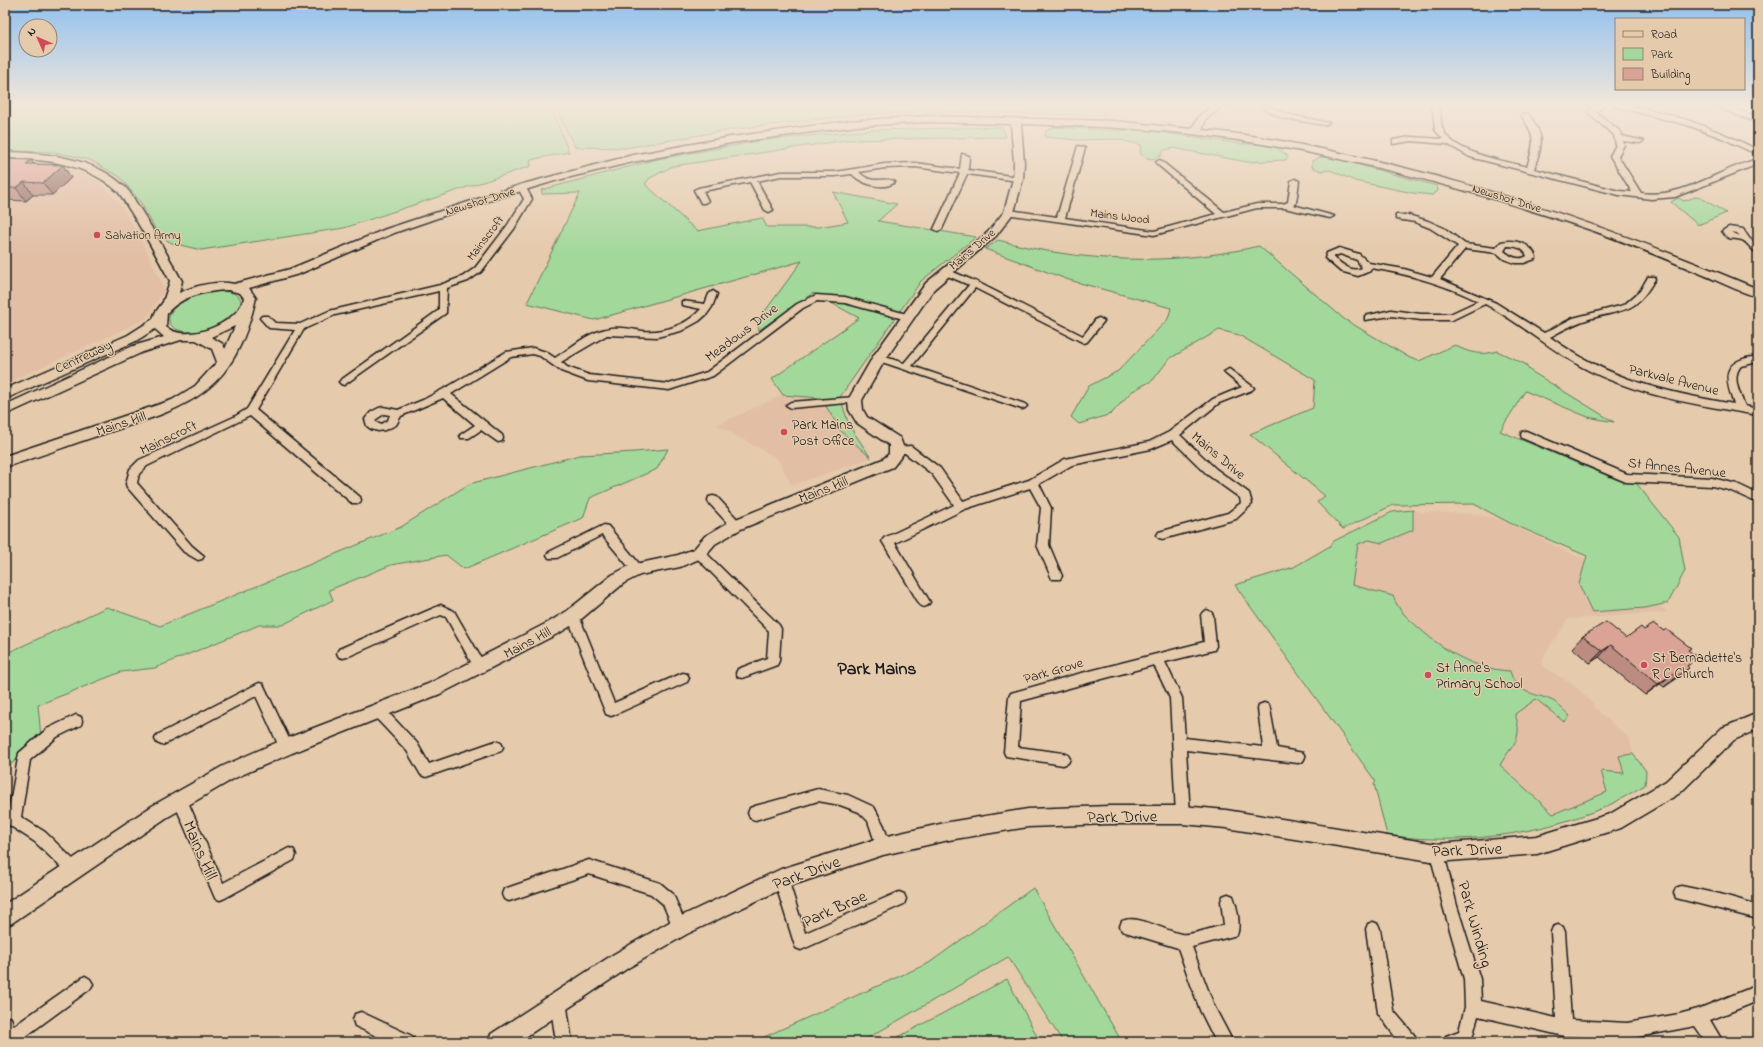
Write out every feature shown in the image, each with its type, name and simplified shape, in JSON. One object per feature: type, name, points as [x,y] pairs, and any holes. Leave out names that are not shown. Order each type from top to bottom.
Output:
[{"type":"street","points":[[5,155],[42,156],[80,165],[108,179],[122,190],[176,281],[168,306],[158,322],[160,328],[166,333],[177,337],[200,337],[218,347],[223,361]]},
{"type":"street","name":"Newshot Drive","points":[[209,287],[234,287],[284,275],[368,240],[424,219],[522,188],[596,167],[651,155]]},
{"type":"street","name":"Mains Drive","points":[[855,400],[879,358],[930,286],[992,234],[1009,212],[1018,179],[1018,155]]},
{"type":"street","points":[[1060,220],[1079,155]]},
{"type":"street","name":"Newshot Drive","points":[[1332,155],[1474,188],[1541,208],[1650,247],[1758,293]]},
{"type":"street","points":[[1473,155],[1619,193],[1652,197],[1672,195],[1758,161]]},
{"type":"street","points":[[1530,170],[1534,155]]},
{"type":"street","points":[[1615,155],[1638,195]]},
{"type":"street","points":[[938,229],[964,172],[965,156]]},
{"type":"street","points":[[1160,162],[1222,215]]},
{"type":"street","points":[[704,201],[698,190],[781,174],[835,174],[885,166],[915,165],[1018,179]]},
{"type":"street","points":[[854,171],[860,179],[869,183],[891,182]]},
{"type":"street","points":[[754,180],[770,210]]},
{"type":"street","points":[[1284,206],[1292,203],[1294,181]]},
{"type":"street","name":"Mainscroft","points":[[265,318],[272,326],[301,327],[332,313],[443,287],[465,279],[478,270],[511,227],[528,199],[522,188]]},
{"type":"street","name":"Mains Wood","points":[[1009,212],[1154,232],[1257,206],[1284,206],[1330,216]]},
{"type":"street","points":[[1399,217],[1414,217],[1430,223],[1447,233],[1463,246],[1500,251]]},
{"type":"street","points":[[1744,238],[1758,250]]},
{"type":"street","points":[[1434,280],[1463,246]]},
{"type":"street","name":"Parkvale Avenue","points":[[1367,265],[1385,268],[1447,284],[1509,314],[1581,363],[1629,384],[1675,397],[1758,412]]},
{"type":"street","points":[[946,272],[974,284],[1084,340],[1099,321]]},
{"type":"street","name":"Newshot Drive","points":[[200,337],[233,323],[269,285],[284,275]]},
{"type":"street","points":[[1543,338],[1574,320],[1614,312],[1631,305],[1641,297],[1651,279]]},
{"type":"street","points":[[176,281],[194,286],[209,287]]},
{"type":"street","points":[[906,367],[974,284]]},
{"type":"street","points":[[168,306],[187,295],[209,287]]},
{"type":"street","points":[[234,287],[244,291],[250,297],[249,306]]},
{"type":"street","points":[[344,382],[443,311],[443,287]]},
{"type":"street","points":[[555,362],[604,332],[617,331],[649,334],[666,332],[690,323],[698,318],[708,307],[713,294]]},
{"type":"street","name":"Meadows Drive","points":[[396,414],[420,406],[444,394],[509,354],[533,352],[543,354],[564,369],[588,378],[669,387],[710,374],[800,306],[816,298],[845,300],[907,317]]},
{"type":"street","points":[[1368,318],[1391,314],[1421,317],[1452,317],[1484,301]]},
{"type":"street","points":[[685,303],[708,307]]},
{"type":"street","name":"Mains Hill","points":[[5,462],[32,451],[174,406],[197,392],[211,379],[232,349],[249,306]]},
{"type":"street","name":"Centreway","points":[[5,394],[132,338],[158,322]]},
{"type":"street","name":"Mainscroft","points":[[198,556],[188,549],[131,484],[134,472],[143,463],[238,419],[251,411],[301,327]]},
{"type":"street","name":"Centreway","points":[[5,410],[138,349],[177,337]]},
{"type":"street","points":[[879,358],[1022,406]]},
{"type":"street","points":[[1741,409],[1730,379],[1732,370],[1740,362],[1758,359]]},
{"type":"street","name":"Mains Drive","points":[[924,602],[888,541],[961,506],[1033,482],[1069,462],[1134,450],[1152,445],[1173,435],[1216,401],[1249,388],[1229,372]]},
{"type":"street","points":[[444,394],[498,438]]},
{"type":"street","points":[[791,405],[855,400],[856,410],[862,420],[896,446],[907,449],[936,471],[961,506]]},
{"type":"street","points":[[251,411],[356,500]]},
{"type":"street","points":[[465,435],[482,425]]},
{"type":"street","name":"Mains Drive","points":[[1163,535],[1232,516],[1247,504],[1244,496],[1212,472],[1173,435]]},
{"type":"street","name":"St Annes Avenue","points":[[1526,435],[1626,478],[1726,484],[1758,499]]},
{"type":"street","name":"Mains Hill","points":[[5,916],[159,812],[229,772],[286,747],[379,712],[434,689],[480,667],[573,616],[618,579],[637,569],[680,561],[699,553],[710,540],[736,525],[816,490],[888,463],[895,458],[896,446]]},
{"type":"street","points":[[1033,482],[1046,508],[1043,545],[1056,576]]},
{"type":"street","points":[[713,500],[736,525]]},
{"type":"street","points":[[553,555],[604,529],[637,569]]},
{"type":"street","points":[[699,553],[776,629],[773,661],[742,673]]},
{"type":"street","points":[[343,653],[441,610],[450,614],[480,667]]},
{"type":"street","name":"Park Grove","points":[[1063,758],[1011,752],[1015,697],[1074,680],[1210,646],[1207,615]]},
{"type":"street","points":[[573,616],[611,710],[683,678]]},
{"type":"street","points":[[1157,659],[1176,698],[1183,815]]},
{"type":"street","points":[[162,738],[259,688],[286,747]]},
{"type":"street","points":[[1264,709],[1271,754]]},
{"type":"street","points":[[379,712],[412,747],[426,771],[496,746]]},
{"type":"street","points":[[74,870],[40,837],[14,820],[24,757],[52,733],[76,721]]},
{"type":"street","name":"Park Drive","points":[[499,1042],[621,960],[680,927],[781,879],[883,846],[949,831],[1028,818],[1109,815],[1183,815],[1226,819],[1437,853],[1537,846],[1614,822],[1673,787],[1728,734],[1750,725]]},
{"type":"street","points":[[1179,742],[1298,757]]},
{"type":"street","points":[[755,813],[818,795],[829,795],[865,808],[873,815],[883,846]]},
{"type":"street","name":"Mains Hill","points":[[180,800],[220,893],[289,855]]},
{"type":"street","name":"Park Winding","points":[[1437,853],[1450,906],[1472,979],[1473,1007],[1465,1036],[1452,1042]]},
{"type":"street","points":[[509,894],[589,867],[654,888],[668,899],[680,927]]},
{"type":"street","name":"Park Brae","points":[[781,879],[801,943],[899,899]]},
{"type":"street","points":[[1681,893],[1720,900],[1758,912]]},
{"type":"street","points":[[1127,926],[1150,931],[1182,942],[1232,930],[1228,901]]},
{"type":"street","points":[[1373,929],[1386,1013],[1409,1042]]},
{"type":"street","points":[[1558,932],[1564,1028]]},
{"type":"street","points":[[1182,942],[1208,1010],[1225,1042]]},
{"type":"street","points":[[5,1024],[10,1038],[85,984]]},
{"type":"street","points":[[1473,1007],[1564,1028],[1627,1031],[1679,1022],[1698,1017],[1758,993]]},
{"type":"street","points":[[558,1001],[564,1042]]},
{"type":"street","points":[[1698,1017],[1715,1042]]},
{"type":"street","points":[[361,1020],[406,1042]]},
{"type":"shaded area","points":[[36,159],[77,170],[99,181],[119,202],[141,240],[165,290],[146,319],[5,384],[5,160]]},
{"type":"shaded area","points":[[783,395],[821,398],[841,431],[871,458],[792,485],[777,458],[717,425]]},
{"type":"shaded area","name":"St Anne's Primary School","points":[[1413,510],[1421,512],[1474,514],[1502,520],[1576,556],[1600,561],[1668,612],[1568,619],[1543,657],[1542,666],[1572,684],[1594,704],[1592,706],[1629,738],[1633,754],[1646,771],[1645,785],[1606,807],[1537,829],[1458,838],[1407,838],[1387,835],[1374,784],[1376,782],[1235,585],[1294,567],[1330,546],[1334,541],[1392,512]]},
{"type":"green space","points":[[67,155],[555,155],[530,160],[531,166],[344,228],[201,250],[172,243],[159,236],[141,203],[120,177],[90,160]]},
{"type":"green space","points":[[681,155],[748,155],[673,166],[650,178],[645,184],[697,231],[762,218],[767,227],[819,227],[848,222],[833,192],[897,204],[878,221],[976,237],[921,281],[840,397],[849,425],[871,458],[841,431],[821,398],[783,395],[772,379],[859,318],[813,293],[759,330],[757,322],[802,261],[594,320],[527,303],[580,193],[542,194],[541,190],[658,159]]},
{"type":"green space","points":[[1142,155],[1161,155],[1150,159]]},
{"type":"green space","points":[[1209,155],[1288,156],[1286,160],[1247,162]]},
{"type":"green space","points":[[1321,157],[1333,158],[1437,186],[1438,191],[1432,195],[1413,193],[1355,181],[1330,170],[1321,171],[1312,167],[1312,161]]},
{"type":"green space","points":[[1698,196],[1726,213],[1698,225],[1671,202],[1678,198],[1684,201]]},
{"type":"green space","points":[[998,240],[1030,248],[1063,253],[1128,259],[1194,257],[1259,246],[1344,319],[1410,358],[1419,361],[1455,345],[1475,353],[1491,353],[1497,351],[1525,364],[1529,370],[1614,422],[1588,417],[1525,391],[1500,431],[1618,480],[1637,484],[1679,537],[1685,571],[1668,603],[1645,608],[1592,612],[1579,584],[1587,556],[1510,523],[1474,504],[1393,505],[1343,529],[1317,502],[1325,496],[1250,434],[1313,408],[1315,380],[1239,335],[1219,330],[1169,359],[1153,380],[1131,392],[1111,414],[1079,424],[1071,417],[1089,386],[1118,371],[1168,319],[1171,308],[1069,280],[985,249]]},
{"type":"green space","points":[[212,291],[230,292],[239,297],[241,303],[228,319],[216,326],[189,332],[176,329],[172,326],[169,322],[169,317],[175,308],[192,297]]},
{"type":"green space","points":[[668,449],[657,469],[590,498],[583,518],[464,569],[446,555],[391,565],[329,590],[333,600],[282,625],[259,625],[155,668],[121,672],[38,705],[41,738],[8,767],[5,788],[5,654],[107,607],[160,626],[401,527],[469,484],[580,455]]},
{"type":"green space","points":[[1413,510],[1413,530],[1382,543],[1369,540],[1358,544],[1352,585],[1393,596],[1404,614],[1420,629],[1450,652],[1484,667],[1510,671],[1516,684],[1521,688],[1554,701],[1570,716],[1564,722],[1536,699],[1515,714],[1518,730],[1517,736],[1500,765],[1553,814],[1607,792],[1601,771],[1624,773],[1619,756],[1633,754],[1646,771],[1645,785],[1605,807],[1553,825],[1526,831],[1498,836],[1442,839],[1387,835],[1374,784],[1376,782],[1235,585],[1294,567],[1330,546],[1334,541],[1392,512]]},
{"type":"green space","points":[[1033,888],[1122,1042],[1063,1042],[1008,957],[861,1042],[753,1042],[929,963]]},
{"type":"green space","points":[[1007,979],[1040,1042],[889,1042]]},
{"type":"building","points":[[5,159],[31,160],[26,164],[63,165],[43,183],[24,182],[16,188],[5,188]]},
{"type":"building","points":[[1606,622],[1626,638],[1641,627],[1644,630],[1654,624],[1664,631],[1666,629],[1691,648],[1688,650],[1696,656],[1689,661],[1691,663],[1687,666],[1689,668],[1678,676],[1674,673],[1658,684],[1611,645],[1602,651],[1583,636]]},
{"type":"place","name":"Salvation Army","points":[[97,235]]},
{"type":"place","name":"Park Mains Post Office","points":[[784,432]]},
{"type":"place","name":"St Bernadette's R C Church","points":[[1644,665]]},
{"type":"place","name":"St Anne's Primary School","points":[[1428,675]]},
{"type":"district","name":"Park Mains","points":[[877,668]]}]
